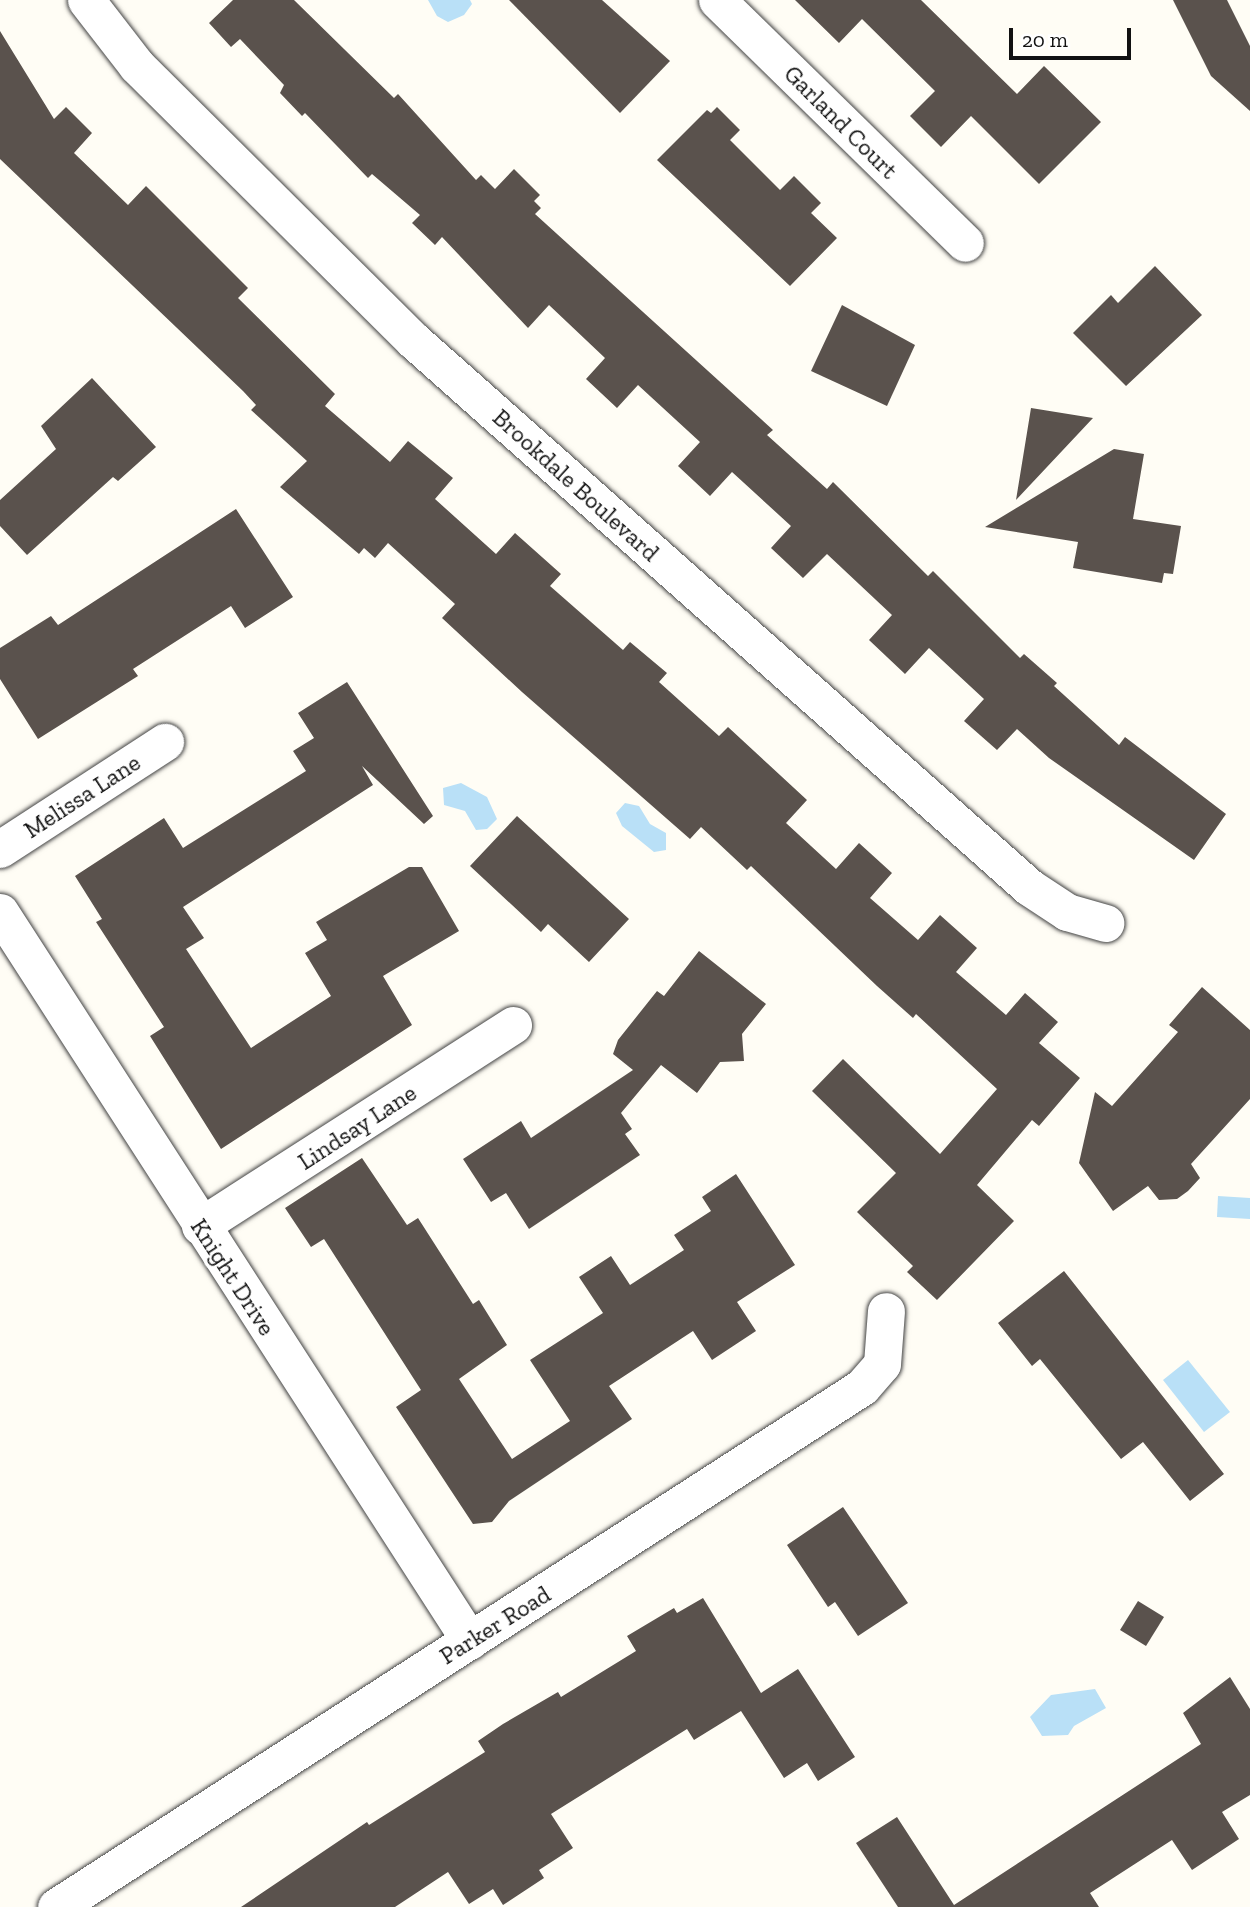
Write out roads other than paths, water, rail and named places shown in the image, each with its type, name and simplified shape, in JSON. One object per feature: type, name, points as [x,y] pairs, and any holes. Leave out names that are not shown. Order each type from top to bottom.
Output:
[{"type":"street","name":"Brookdale Boulevard","points":[[86,0],[138,66],[413,340],[1029,887],[1067,912],[1105,923]]},
{"type":"street","name":"Garland Court","points":[[717,0],[965,243]]},
{"type":"street","name":"Melissa Lane","points":[[0,849],[165,742]]},
{"type":"street","name":"Knight Drive","points":[[0,912],[470,1641]]},
{"type":"street","name":"Lindsay Lane","points":[[200,1226],[513,1025]]},
{"type":"street","name":"Parker Road","points":[[56,1907],[862,1387],[882,1364],[886,1311]]},
{"type":"water","points":[[428,0],[470,0],[472,4],[464,15],[448,22],[437,16]]},
{"type":"water","points":[[461,783],[487,797],[497,819],[487,829],[476,830],[465,811],[444,805],[443,788]]},
{"type":"water","points":[[625,803],[639,806],[650,824],[666,833],[666,850],[654,852],[622,826],[616,813]]},
{"type":"water","points":[[1218,1196],[1250,1198],[1250,1219],[1217,1217]]},
{"type":"water","points":[[1188,1360],[1230,1412],[1204,1432],[1163,1380]]},
{"type":"water","points":[[1095,1689],[1106,1708],[1074,1726],[1068,1735],[1042,1736],[1030,1717],[1051,1695]]}]
